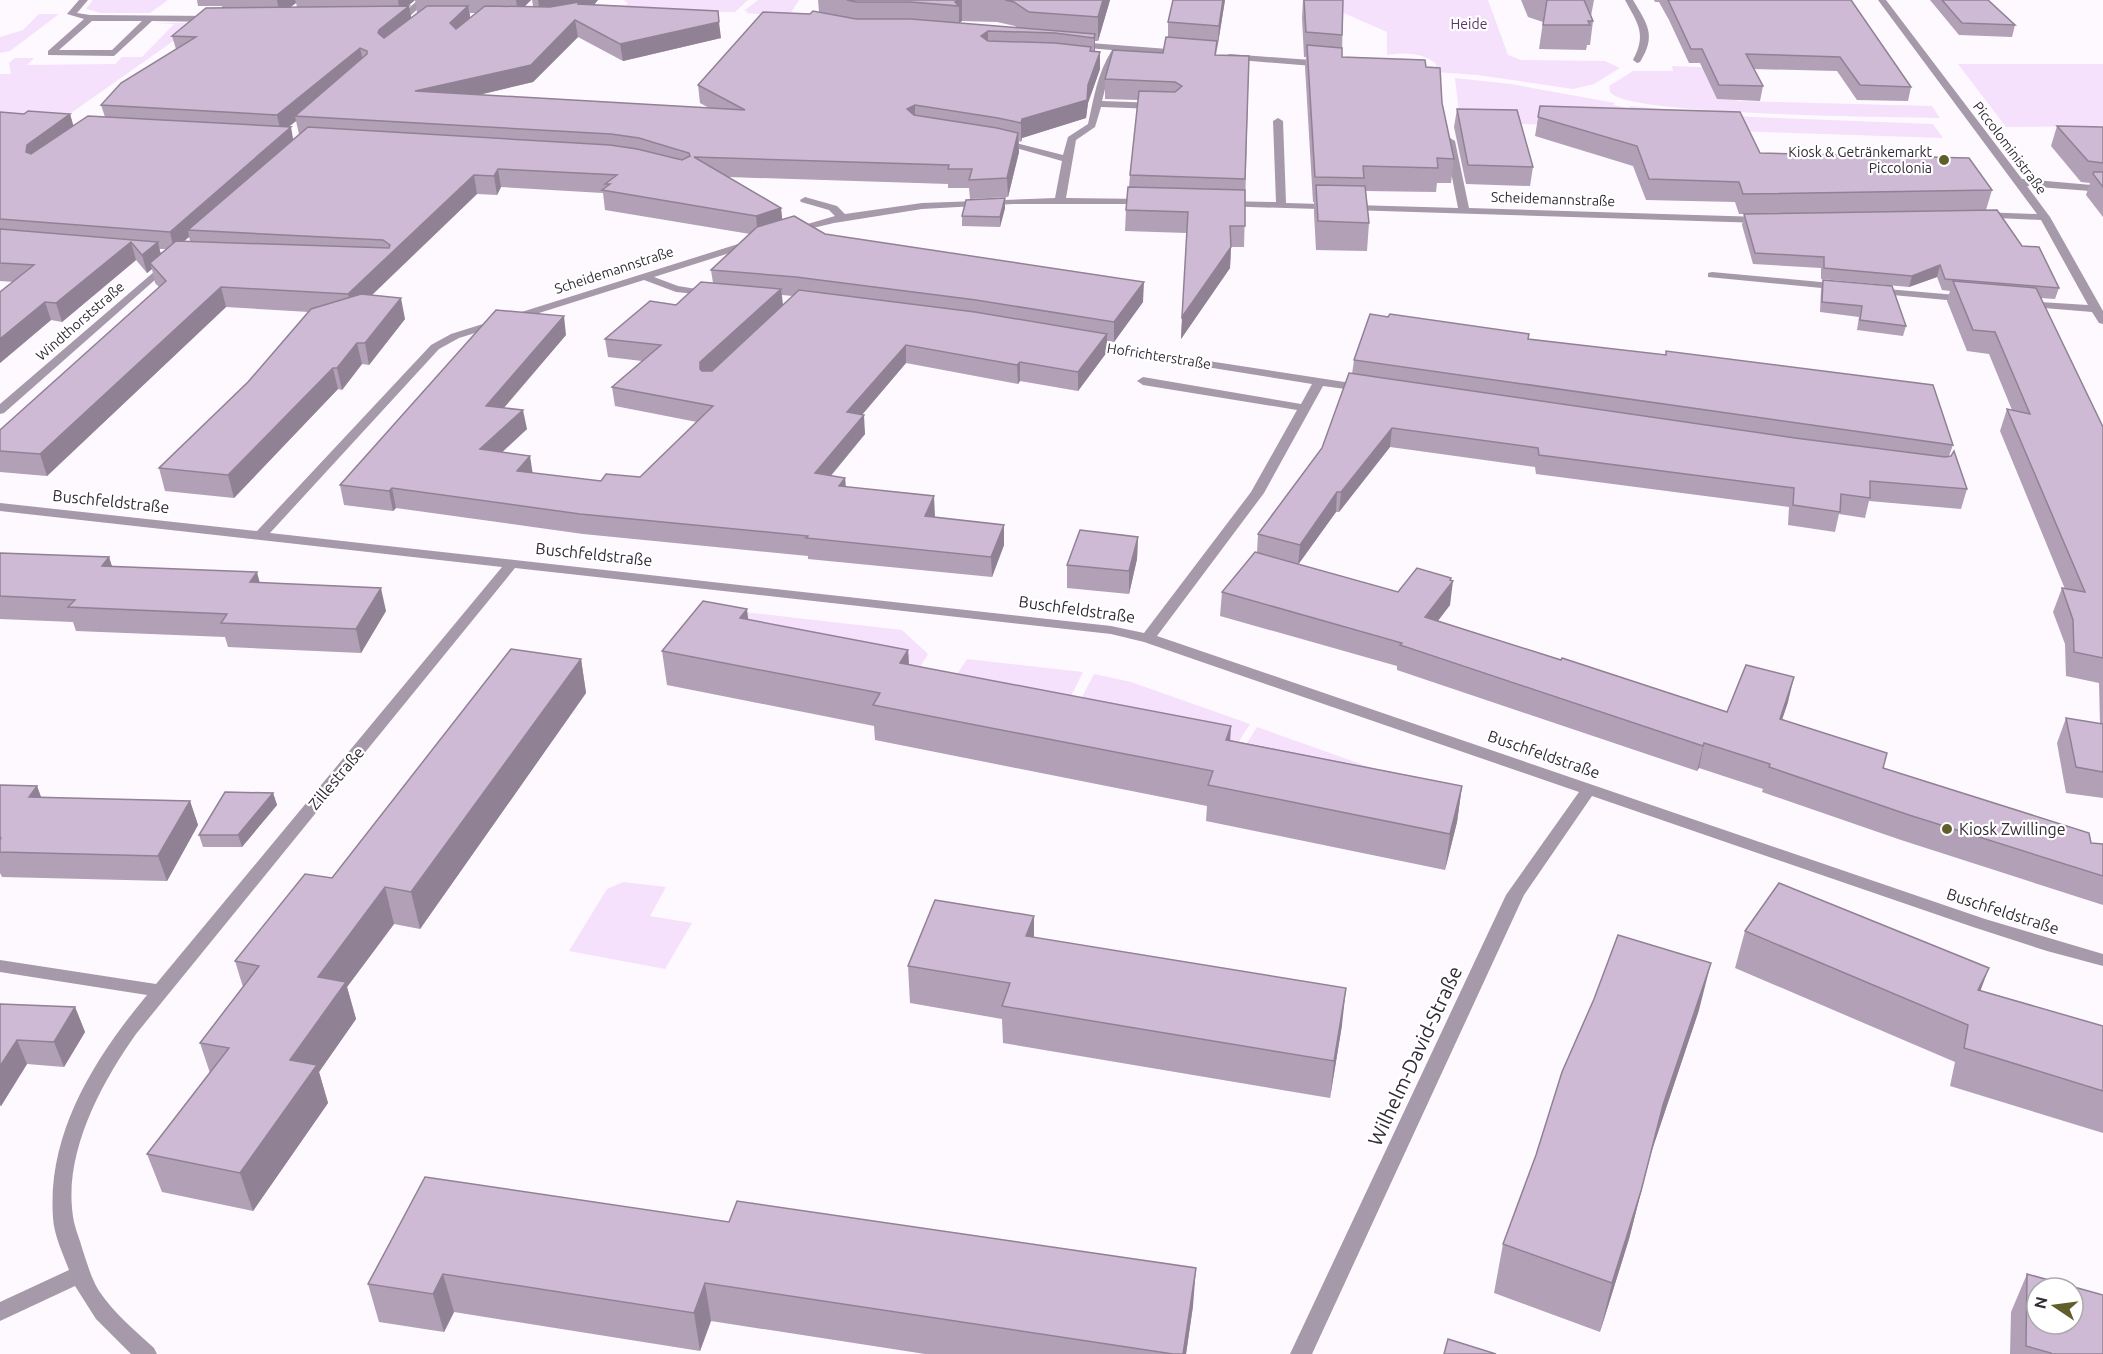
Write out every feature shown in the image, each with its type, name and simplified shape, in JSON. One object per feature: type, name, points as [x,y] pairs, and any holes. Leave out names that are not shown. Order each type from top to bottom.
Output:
[{"type":"street","points":[[84,0],[71,14],[90,18],[219,19]]},
{"type":"street","points":[[404,17],[423,0]]},
{"type":"street","points":[[1629,0],[1646,32],[1646,45],[1637,60]]},
{"type":"street","name":"Piccoloministraße","points":[[1882,0],[2045,217],[2103,321]]},
{"type":"street","points":[[393,17],[415,17]]},
{"type":"street","points":[[90,18],[51,53],[114,53],[150,18]]},
{"type":"street","points":[[1140,50],[1143,44],[1185,46]]},
{"type":"street","points":[[1072,45],[1197,54]]},
{"type":"street","points":[[1060,200],[1071,139],[1092,125],[1095,104],[1108,62],[1118,48]]},
{"type":"street","points":[[1219,56],[1333,64]]},
{"type":"street","points":[[1096,61],[1108,62]]},
{"type":"street","points":[[1095,104],[1163,107]]},
{"type":"street","points":[[1278,120],[1281,206]]},
{"type":"street","points":[[1447,126],[1464,211]]},
{"type":"street","points":[[988,140],[1067,159]]},
{"type":"street","points":[[2020,182],[2103,189]]},
{"type":"street","points":[[806,200],[833,208],[843,218]]},
{"type":"street","name":"Scheidemannstraße","points":[[260,536],[421,360],[435,347],[455,336],[772,236],[843,218],[935,206],[1060,200],[1153,202]]},
{"type":"street","name":"Scheidemannstraße","points":[[1211,204],[1774,220]]},
{"type":"street","points":[[1969,215],[2045,217]]},
{"type":"street","name":"Windthorststraße","points":[[0,411],[179,254],[159,252]]},
{"type":"street","points":[[1712,274],[1982,300]]},
{"type":"street","points":[[645,276],[656,284],[678,290],[726,296]]},
{"type":"street","points":[[2016,303],[2096,309]]},
{"type":"street","name":"Hofrichterstraße","points":[[1079,342],[1378,391]]},
{"type":"street","points":[[1143,381],[1305,408]]},
{"type":"street","points":[[1148,638],[1257,493],[1318,382]]},
{"type":"street","name":"Buschfeldstraße","points":[[0,507],[1111,630],[1148,638],[2000,930],[2103,960]]},
{"type":"street","name":"Zillestraße","points":[[146,1354],[111,1322],[96,1304],[79,1275],[63,1219],[64,1166],[79,1112],[105,1061],[160,991],[512,563]]},
{"type":"street","name":"Wilhelm-David-Straße","points":[[1301,1354],[1515,895],[1534,863],[1589,789]]},
{"type":"street","points":[[0,966],[92,978],[160,991]]},
{"type":"street","points":[[0,1312],[79,1275]]},
{"type":"green space","points":[[93,0],[168,0],[150,13],[101,13],[86,9]]},
{"type":"green space","points":[[748,0],[735,12],[622,11],[628,3],[624,1]]},
{"type":"green space","points":[[758,0],[799,0],[788,17],[744,11]]},
{"type":"green space","name":"Heide","points":[[1303,0],[1488,0],[1508,55],[1521,60],[1605,61],[1620,68],[1594,84],[1573,89],[1478,75],[1435,72],[1436,64],[1426,58],[1406,54],[1387,55],[1387,32],[1346,14]]},
{"type":"green space","points":[[39,14],[59,14],[10,51],[0,53],[0,37],[23,30]]},
{"type":"green space","points":[[155,23],[199,23],[61,120],[0,151],[0,74],[11,74],[9,63],[15,58],[34,58],[27,65],[115,64],[122,57],[142,57],[174,24]]},
{"type":"green space","points":[[1958,64],[2103,64],[2103,126],[2006,127]]},
{"type":"green space","points":[[1672,66],[1720,68],[1738,101],[1932,106],[1940,118],[1714,111],[1631,101],[1612,94],[1610,91],[1609,86],[1633,71],[1673,71]]},
{"type":"green space","points":[[1455,78],[1511,84],[1615,103],[1613,105],[1628,108],[1630,106],[1751,117],[1933,124],[1943,138],[1460,122]]},
{"type":"green space","points":[[726,610],[902,630],[928,654],[920,667],[728,620]]},
{"type":"green space","points":[[967,659],[1083,672],[1067,704],[956,676]]},
{"type":"green space","points":[[1094,674],[1131,682],[1250,724],[1236,746],[1077,707]]},
{"type":"green space","points":[[1257,727],[1403,779],[1244,748]]},
{"type":"green space","points":[[623,882],[666,887],[650,916],[692,923],[665,969],[569,951],[607,889]]},
{"type":"building","points":[[847,0],[958,0],[955,2],[959,6],[911,2],[856,2]]},
{"type":"building","points":[[1005,0],[1103,0],[1098,17],[1029,12],[1014,2]]},
{"type":"building","points":[[1173,0],[1223,0],[1219,26],[1168,22]]},
{"type":"building","points":[[1304,0],[1343,0],[1342,35],[1306,32]]},
{"type":"building","points":[[1547,0],[1584,0],[1593,21],[1588,21],[1590,25],[1543,25]]},
{"type":"building","points":[[1668,0],[1851,0],[1911,87],[1860,85],[1840,57],[1746,54],[1763,86],[1719,85],[1702,49],[1691,49]]},
{"type":"building","points":[[1942,0],[1988,0],[2015,25],[1962,23]]},
{"type":"building","points":[[579,2],[578,4],[718,11],[719,22],[620,44],[575,20],[531,65],[415,91],[745,110],[698,85],[763,12],[810,14],[813,11],[856,19],[911,19],[1095,34],[1094,38],[1055,33],[988,31],[981,36],[988,41],[1055,43],[1091,47],[1090,51],[1100,52],[1088,85],[1087,100],[1022,119],[1021,123],[915,105],[907,109],[914,115],[1018,133],[1007,178],[969,180],[972,169],[948,169],[949,165],[694,157],[781,208],[756,216],[602,190],[610,184],[605,184],[617,175],[498,169],[494,176],[474,175],[348,294],[221,287],[40,454],[0,451],[0,430],[166,281],[150,263],[176,241],[389,248],[390,245],[383,240],[188,230],[308,127],[610,145],[682,160],[690,156],[689,153],[639,138],[611,134],[295,116],[367,54],[367,51],[360,48],[277,115],[101,105],[121,83],[196,37],[172,36],[206,8],[409,6],[379,30],[378,33],[384,38],[427,6],[468,6],[450,23],[456,29],[485,6],[550,7]]},
{"type":"building","points":[[1166,37],[1217,41],[1215,55],[1249,56],[1245,179],[1130,175],[1139,91],[1175,92],[1182,86],[1175,82],[1105,79],[1113,50],[1163,53]]},
{"type":"building","points":[[1307,45],[1342,48],[1342,57],[1425,60],[1426,67],[1440,68],[1442,103],[1454,159],[1437,158],[1438,168],[1363,166],[1364,178],[1315,177]]},
{"type":"building","points":[[1540,106],[1740,112],[1760,153],[1969,158],[1992,190],[1743,194],[1739,182],[1649,179],[1637,146],[1538,117]]},
{"type":"building","points":[[1457,109],[1517,110],[1533,167],[1468,165]]},
{"type":"building","points":[[28,111],[70,114],[27,145],[26,152],[31,154],[88,116],[291,127],[170,232],[0,219],[0,112],[24,114]]},
{"type":"building","points":[[2057,126],[2103,127],[2103,163],[2088,161]]},
{"type":"building","points":[[2103,172],[2103,187],[2093,174]]},
{"type":"building","points":[[1316,185],[1365,186],[1369,223],[1318,221]]},
{"type":"building","points":[[1128,187],[1245,190],[1245,226],[1230,226],[1231,247],[1182,317],[1188,212],[1126,210]]},
{"type":"building","points":[[1005,198],[1000,217],[962,216],[966,200]]},
{"type":"building","points":[[1997,210],[2022,246],[2039,247],[2059,288],[1945,279],[1940,265],[1912,276],[1824,268],[1824,257],[1755,253],[1744,214]]},
{"type":"building","points":[[794,216],[825,234],[1144,282],[1114,322],[976,300],[796,277],[711,270],[757,227]]},
{"type":"building","points":[[0,229],[158,242],[142,255],[131,242],[56,303],[45,302],[0,339],[0,292],[34,265],[0,263]]},
{"type":"building","points":[[1823,280],[1892,286],[1906,326],[1860,320],[1862,306],[1822,302]]},
{"type":"building","points":[[1953,281],[2036,288],[2103,427],[2103,658],[2074,652],[2073,620],[2062,588],[2085,592],[2007,409],[2030,414],[1995,332],[1973,330]]},
{"type":"building","points":[[701,282],[781,289],[700,362],[702,371],[712,371],[799,290],[975,312],[1107,334],[1078,372],[1020,362],[1017,365],[906,345],[847,412],[864,415],[815,473],[845,478],[839,486],[934,496],[925,516],[1004,525],[991,557],[806,538],[808,536],[580,514],[392,488],[389,491],[340,485],[496,310],[564,316],[486,406],[523,410],[480,449],[530,456],[517,471],[601,481],[606,474],[640,477],[713,406],[612,387],[661,345],[605,339],[650,301],[676,305]]},
{"type":"building","points":[[361,294],[401,298],[365,343],[357,343],[337,368],[333,368],[228,475],[159,468],[248,382],[311,309]]},
{"type":"building","points":[[1370,314],[1388,317],[1390,314],[1529,334],[1528,339],[1666,355],[1666,351],[1933,385],[1953,445],[1354,360]]},
{"type":"building","points":[[1349,373],[1795,438],[1945,457],[1951,456],[1954,451],[1967,489],[1870,481],[1870,498],[1841,494],[1840,512],[1793,505],[1794,488],[1539,455],[1538,448],[1392,428],[1341,492],[1337,492],[1300,545],[1258,534],[1322,448]]},
{"type":"building","points":[[1080,530],[1138,537],[1129,571],[1067,565]]},
{"type":"building","points":[[1255,552],[1398,592],[1417,568],[1451,578],[1450,580],[1453,581],[1425,617],[1561,660],[1562,658],[1727,712],[1746,665],[1794,677],[1780,719],[1887,753],[1883,768],[2089,833],[2091,843],[2103,844],[2103,876],[1909,815],[1769,767],[1770,764],[1704,743],[1703,746],[1400,645],[1402,643],[1222,592]]},
{"type":"building","points":[[0,553],[109,557],[102,566],[257,572],[250,582],[381,588],[356,629],[221,623],[227,614],[68,607],[75,600],[0,596]]},
{"type":"building","points":[[703,601],[747,609],[740,618],[908,650],[900,663],[1231,726],[1226,740],[1462,786],[1450,834],[1208,785],[1213,771],[873,705],[880,693],[662,651]]},
{"type":"building","points":[[511,649],[581,659],[411,892],[385,887],[318,977],[346,982],[290,1060],[317,1065],[240,1173],[147,1154],[229,1048],[200,1043],[259,966],[235,961],[305,874],[332,878]]},
{"type":"building","points":[[2066,718],[2103,724],[2103,772],[2076,767]]},
{"type":"building","points":[[0,785],[37,786],[29,797],[190,801],[158,856],[0,852]]},
{"type":"building","points":[[225,792],[273,793],[238,835],[199,835]]},
{"type":"building","points":[[1779,883],[1989,968],[1978,990],[2103,1026],[2103,1091],[1964,1048],[1968,1025],[1745,931]]},
{"type":"building","points":[[935,900],[1034,916],[1026,936],[1346,988],[1334,1061],[1002,1006],[1010,983],[908,966]]},
{"type":"building","points":[[1618,935],[1711,963],[1663,1105],[1641,1191],[1612,1283],[1503,1244],[1536,1155],[1562,1072],[1594,999]]},
{"type":"building","points":[[0,1004],[75,1007],[54,1042],[17,1040],[0,1066]]},
{"type":"building","points":[[425,1177],[729,1222],[737,1201],[1196,1268],[1183,1354],[705,1283],[694,1313],[443,1274],[433,1294],[368,1284]]},
{"type":"building","points":[[2085,1290],[2103,1295],[2103,1354],[2051,1353],[2026,1346],[2026,1336],[2085,1336]]},
{"type":"building","points":[[1448,1339],[1496,1354],[1444,1354]]},
{"type":"place","name":"Kiosk & Getränkemarkt Piccolonia","points":[[1944,160]]},
{"type":"place","name":"Kiosk Zwillinge","points":[[1947,829]]}]
